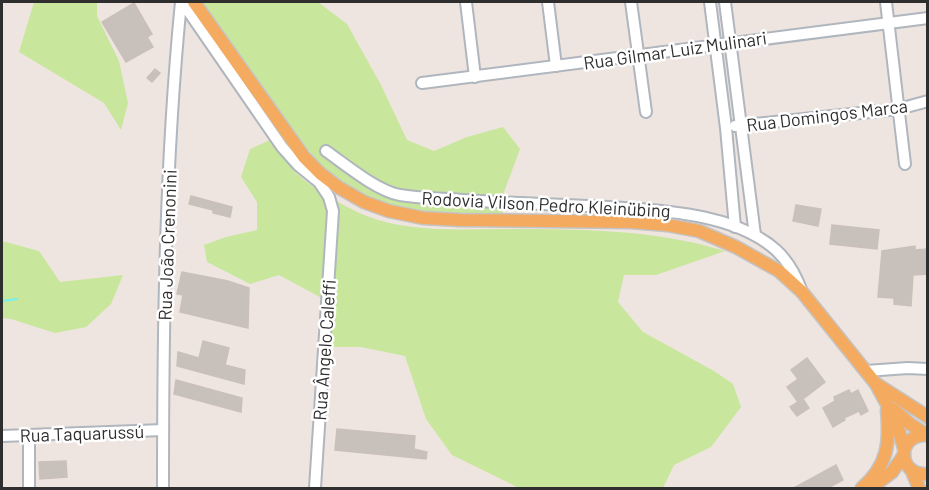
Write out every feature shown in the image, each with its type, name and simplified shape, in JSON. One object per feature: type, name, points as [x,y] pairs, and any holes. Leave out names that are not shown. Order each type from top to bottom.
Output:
[{"type":"main road","name":"Rodovia Vilson Pedro Kleinübing","points":[[194,2],[304,157],[329,181],[364,202],[389,211],[423,218],[503,222],[630,222],[667,225],[699,231],[779,271],[802,292],[876,384],[896,421],[904,461],[912,471],[920,489]]},
{"type":"main road","points":[[876,384],[927,417]]},
{"type":"main road","name":"Rodovia Vilson Pedro Kleinübing","points":[[886,402],[910,424],[927,435]]},
{"type":"main road","points":[[862,489],[875,478],[886,454],[888,423],[886,402]]},
{"type":"main road","points":[[873,489],[892,472],[913,437],[927,435]]},
{"type":"main road","points":[[873,489],[912,471],[927,474]]},
{"type":"street","name":"Rua Ângelo Caleffi","points":[[181,2],[282,147],[298,165],[319,182],[329,196],[333,211],[315,489]]},
{"type":"street","name":"Rua João Crenonini","points":[[163,489],[167,200],[173,81],[181,2]]},
{"type":"street","points":[[466,2],[475,78]]},
{"type":"street","points":[[548,2],[556,66]]},
{"type":"street","points":[[631,2],[646,112]]},
{"type":"street","points":[[710,2],[726,128],[735,227]]},
{"type":"street","points":[[725,2],[754,235]]},
{"type":"street","points":[[886,2],[905,164]]},
{"type":"street","name":"Rua Gilmar Luiz Mulinari","points":[[422,83],[475,78],[927,18]]},
{"type":"street","name":"Rua Domingos Marca","points":[[726,128],[899,109],[927,101]]},
{"type":"street","points":[[326,151],[366,180],[398,195],[672,211],[735,227],[754,235],[774,248],[788,261],[802,292]]},
{"type":"street","points":[[866,371],[927,369]]},
{"type":"street","name":"Rua Taquarussú","points":[[2,436],[163,430]]},
{"type":"street","points":[[29,436],[29,489]]},
{"type":"green space","points":[[34,2],[97,2],[97,16],[119,61],[128,103],[121,130],[104,103],[19,52]]},
{"type":"green space","points":[[201,2],[318,2],[347,24],[381,85],[407,140],[434,151],[467,137],[503,127],[520,149],[501,200],[503,216],[437,213],[405,208],[372,199],[339,181],[312,155]]},
{"type":"green space","points":[[270,140],[295,172],[309,184],[347,207],[381,221],[433,229],[560,229],[643,234],[725,251],[656,275],[624,275],[618,302],[643,332],[733,384],[741,407],[711,447],[674,465],[663,488],[519,488],[452,455],[426,419],[405,356],[361,347],[328,347],[331,303],[279,275],[250,284],[207,262],[204,245],[257,230],[257,202],[241,177],[250,149]]},
{"type":"green space","points":[[2,241],[39,251],[60,282],[123,275],[111,304],[86,327],[55,333],[2,318]]},
{"type":"building","points":[[134,3],[152,34],[147,37],[153,47],[126,62],[102,22]]},
{"type":"building","points":[[155,69],[160,73],[152,82],[147,78]]},
{"type":"building","points":[[191,196],[232,207],[230,217],[189,204]]},
{"type":"building","points":[[796,205],[821,209],[818,226],[793,221]]},
{"type":"building","points":[[832,225],[879,230],[877,249],[830,244]]},
{"type":"building","points":[[915,246],[915,250],[927,249],[927,274],[913,275],[911,306],[894,304],[894,298],[878,297],[882,251]]},
{"type":"building","points":[[182,272],[228,281],[249,288],[248,328],[180,312],[183,295],[177,294]]},
{"type":"building","points":[[203,341],[229,348],[225,365],[245,370],[244,384],[177,366],[178,352],[199,358]]},
{"type":"building","points":[[807,358],[825,382],[803,399],[809,408],[797,416],[790,407],[798,402],[787,387],[798,379],[791,370]]},
{"type":"building","points":[[176,380],[242,398],[241,412],[174,394]]},
{"type":"building","points":[[849,390],[851,394],[858,390],[868,411],[861,415],[859,411],[844,418],[845,420],[833,427],[823,408],[835,401],[834,397]]},
{"type":"building","points":[[337,429],[415,436],[414,449],[427,452],[426,459],[335,450]]},
{"type":"building","points":[[66,461],[67,477],[40,479],[39,462]]},
{"type":"building","points":[[836,465],[843,480],[826,489],[792,489]]},
{"type":"waterway","points":[[2,301],[17,299]]}]
